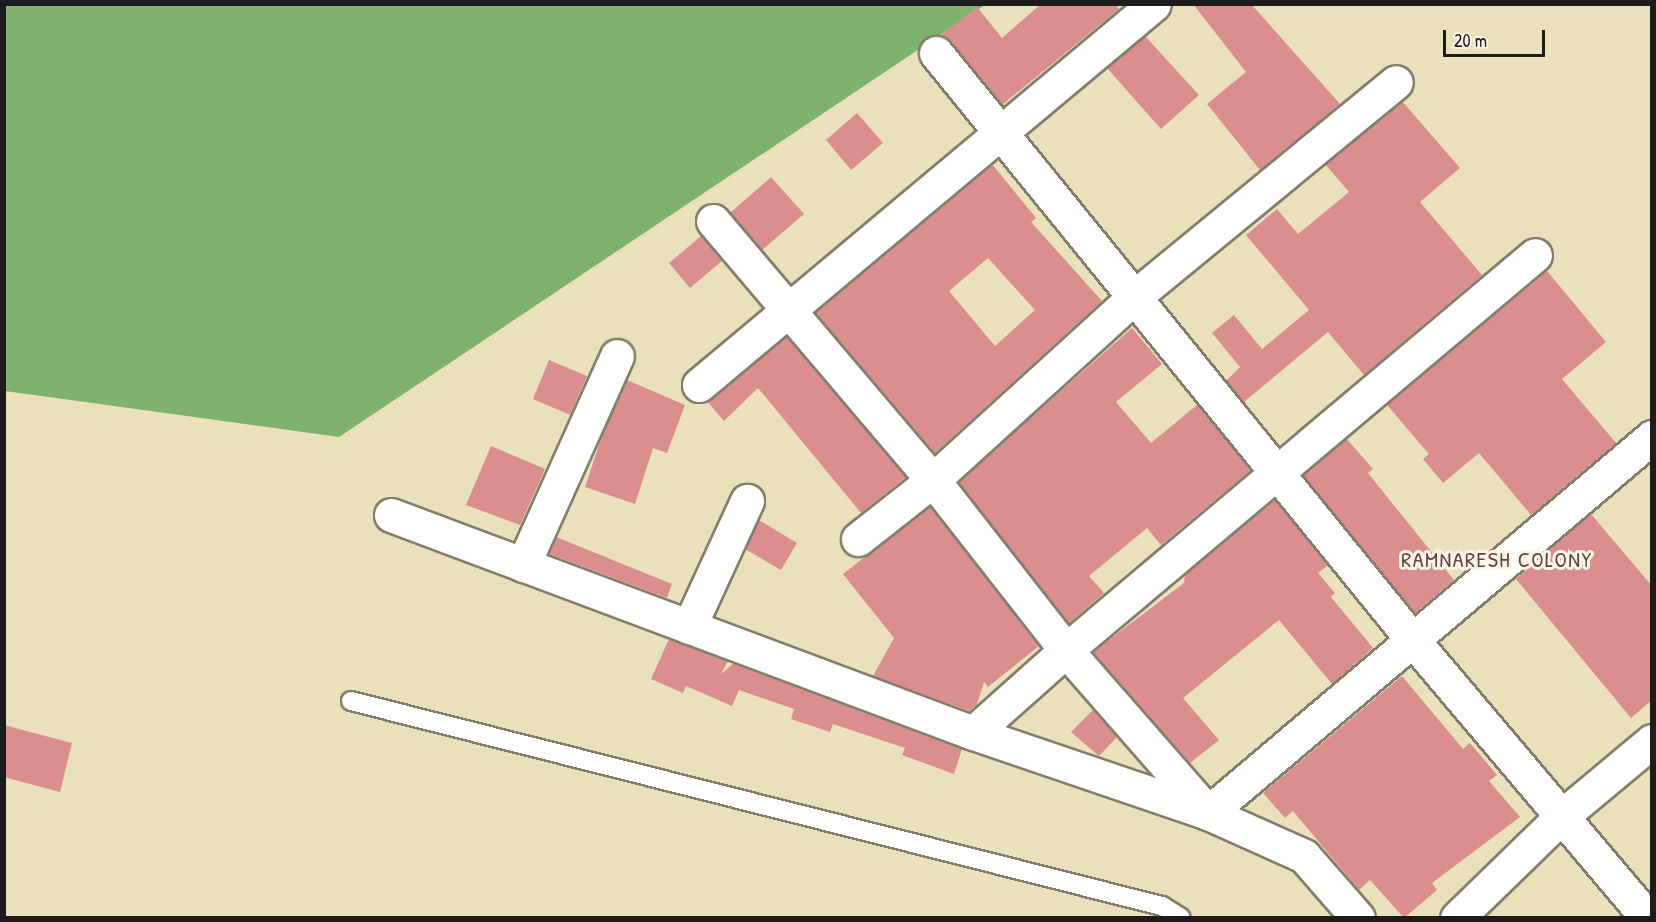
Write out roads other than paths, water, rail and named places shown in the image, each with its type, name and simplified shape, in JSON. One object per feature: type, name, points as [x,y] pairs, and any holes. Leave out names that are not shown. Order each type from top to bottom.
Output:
[{"type":"street","points":[[699,385],[786,309],[1154,4]]},
{"type":"street","points":[[936,53],[1134,298],[1278,470],[1411,639],[1648,918]]},
{"type":"street","points":[[858,539],[933,480],[1134,298],[1396,82]]},
{"type":"street","points":[[713,221],[933,480],[1066,650],[1208,813]]},
{"type":"street","points":[[973,733],[1066,650],[1535,255]]},
{"type":"street","points":[[523,565],[617,356]]},
{"type":"street","points":[[1208,813],[1652,437]]},
{"type":"street","points":[[689,627],[747,501]]},
{"type":"street","points":[[391,515],[973,733],[1208,813],[1304,856],[1358,918]]},
{"type":"street","points":[[1457,918],[1562,816],[1652,741]]},
{"type":"lane","points":[[351,701],[1162,906],[1181,918]]},
{"type":"district","name":"RAMNARESH COLONY","points":[[1497,560]]}]
